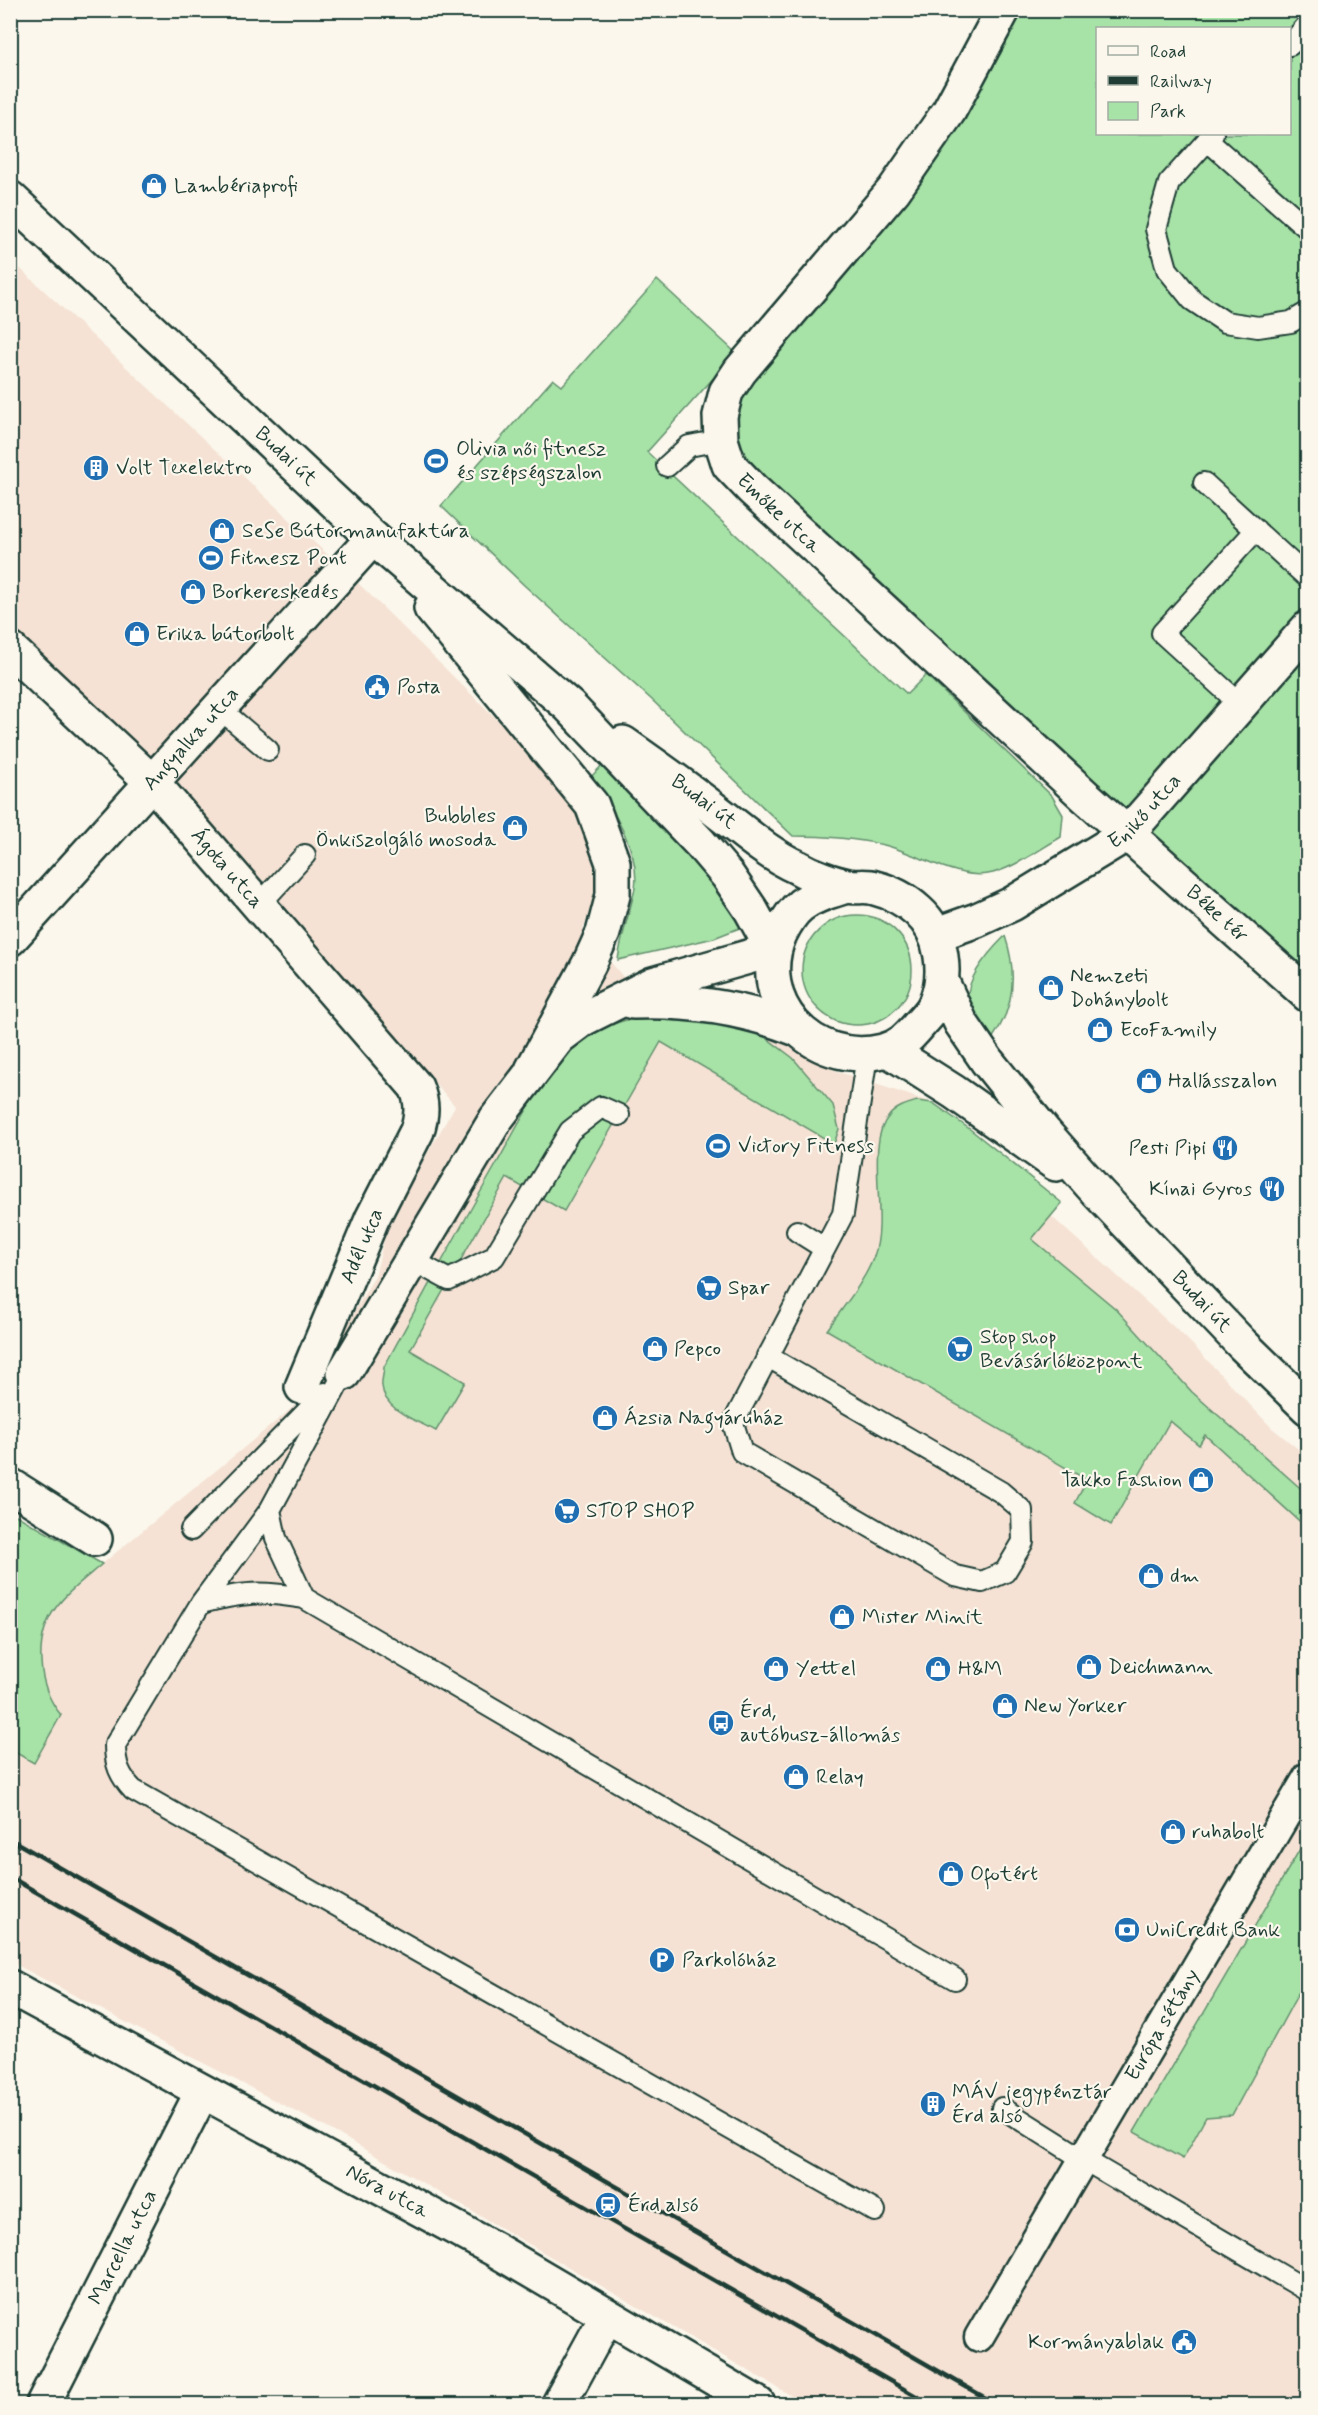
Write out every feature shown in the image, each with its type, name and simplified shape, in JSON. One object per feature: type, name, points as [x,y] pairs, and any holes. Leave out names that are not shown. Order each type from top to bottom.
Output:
[{"type":"street","name":"Emőke utca","points":[[1003,10],[949,111],[894,190],[740,371],[726,392],[720,416],[721,440],[729,465],[752,489],[1127,834]]},
{"type":"street","name":"Budai út","points":[[10,198],[373,537],[569,706],[721,867],[752,910],[773,950]]},
{"type":"street","name":"Angyalka utca","points":[[10,939],[373,537]]},
{"type":"street","points":[[373,537],[592,806],[613,863],[613,895],[603,933],[589,964],[532,1070]]},
{"type":"street","name":"Enikő utca","points":[[935,935],[1012,904],[1127,834],[1308,628]]},
{"type":"street","name":"Ágota utca","points":[[10,649],[152,782],[416,1087],[422,1107]]},
{"type":"street","name":"Budai út","points":[[569,706],[796,867],[847,886],[874,887],[899,897],[920,913],[935,935],[942,958],[942,982],[935,1006],[907,1040],[878,1052],[841,1054],[818,1044],[797,1029],[782,1008],[774,983],[773,950],[784,925],[799,906],[821,894],[847,886]]},
{"type":"street","name":"Béke tér","points":[[1127,834],[1308,995]]},
{"type":"street","points":[[344,1373],[496,1119],[559,1037],[583,1019],[653,984],[773,950]]},
{"type":"street","name":"Budai út","points":[[942,982],[961,1023],[987,1061],[1045,1133],[1099,1194],[1250,1352],[1308,1408]]},
{"type":"street","points":[[617,1002],[674,1000],[760,1015],[797,1029]]},
{"type":"street","name":"Budai út","points":[[878,1052],[954,1092],[1099,1194]]},
{"type":"street","name":"Adél utca","points":[[302,1387],[372,1219],[417,1131],[422,1116],[422,1107]]},
{"type":"street","points":[[10,1485],[95,1539]]},
{"type":"street","name":"Európa sétány","points":[[979,2337],[1308,1777]]},
{"type":"street","name":"Nóra utca","points":[[10,1987],[494,2249],[758,2404]]},
{"type":"street","name":"Marcella utca","points":[[43,2404],[202,2092]]},
{"type":"street","points":[[559,2404],[607,2316]]},
{"type":"lane","points":[[1291,44],[1308,24]]},
{"type":"lane","points":[[1308,229],[1210,137],[1169,183],[1156,229],[1167,269],[1192,300],[1225,322],[1258,327],[1291,322],[1308,312]]},
{"type":"lane","points":[[668,466],[689,446],[721,440]]},
{"type":"lane","points":[[1204,483],[1308,578]]},
{"type":"lane","points":[[1240,704],[1162,633],[1256,531]]},
{"type":"lane","points":[[219,708],[268,750]]},
{"type":"lane","points":[[259,905],[305,855]]},
{"type":"lane","points":[[767,1356],[1001,1492],[1022,1510],[1023,1542],[1005,1572],[982,1582],[955,1576],[742,1452],[733,1423],[767,1356],[843,1214],[878,1052]]},
{"type":"lane","points":[[412,1260],[449,1280],[494,1257],[570,1131],[601,1107],[619,1115]]},
{"type":"lane","points":[[797,1231],[824,1248]]},
{"type":"lane","points":[[344,1373],[270,1510],[201,1602],[116,1745],[115,1760],[120,1776],[133,1791],[875,2211]]},
{"type":"lane","points":[[190,1530],[344,1373]]},
{"type":"lane","points":[[270,1510],[276,1539],[304,1598]]},
{"type":"lane","points":[[201,1602],[239,1593],[270,1593],[304,1598],[955,1979]]},
{"type":"lane","points":[[1002,2108],[1083,2159],[1308,2291]]},
{"type":"shaded area","points":[[10,259],[359,584],[562,783],[592,839],[597,873],[592,905],[583,929],[654,1014],[752,1027],[836,1071],[933,1103],[971,1130],[1062,1203],[1051,1216],[1185,1337],[1272,1428],[1307,1456],[1307,2404],[806,2404],[331,2130],[11,1962],[11,1750],[34,1763],[61,1715],[51,1702],[42,1675],[40,1650],[45,1629],[56,1606],[102,1564],[302,1400],[375,1276],[389,1220],[455,1106],[175,785],[11,631]]},
{"type":"green space","points":[[1003,11],[1307,11],[1307,995],[729,465],[726,392],[894,190]]},
{"type":"green space","points":[[657,280],[736,353],[647,452],[907,694],[926,675],[1052,796],[1063,815],[1061,837],[1011,866],[980,875],[953,870],[884,845],[838,838],[793,836],[652,700],[525,586],[441,506],[553,379],[562,386]]},
{"type":"green space","points":[[605,762],[728,899],[742,927],[714,938],[618,960],[635,888],[636,874],[623,830],[590,778]]},
{"type":"green space","points":[[857,915],[878,920],[896,931],[907,949],[912,970],[907,991],[896,1009],[878,1020],[857,1025],[836,1020],[818,1009],[807,991],[802,970],[807,949],[818,931],[836,920]]},
{"type":"green space","points":[[1005,936],[1011,965],[1011,993],[1003,1020],[987,1045],[971,1011],[968,992],[974,974],[992,949]]},
{"type":"green space","points":[[654,1014],[752,1027],[793,1058],[833,1105],[839,1129],[834,1144],[661,1042],[564,1211],[507,1178],[410,1350],[465,1382],[436,1431],[395,1409],[384,1395],[382,1384],[384,1367],[541,1086],[563,1058],[593,1033],[612,1024]]},
{"type":"green space","points":[[917,1101],[933,1103],[971,1130],[1062,1203],[1032,1239],[1116,1309],[1192,1392],[1307,1494],[1307,1528],[1205,1435],[1199,1445],[1170,1421],[1111,1525],[1075,1503],[1087,1480],[827,1330],[859,1285],[874,1256],[879,1222],[878,1144],[882,1128],[895,1110]]},
{"type":"green space","points":[[14,1514],[102,1564],[62,1600],[49,1618],[44,1632],[41,1646],[43,1676],[53,1703],[61,1715],[34,1763],[11,1750],[10,1521]]},
{"type":"green space","points":[[1307,1837],[1307,1977],[1232,2115],[1206,2117],[1183,2159],[1134,2132]]},
{"type":"railway","points":[[10,1839],[996,2404]]},
{"type":"railway","points":[[10,1877],[930,2404]]},
{"type":"place","name":"Lambériaprofi","points":[[154,186]]},
{"type":"place","name":"Olivia női fitnesz és szépségszalon","points":[[436,461]]},
{"type":"place","name":"Volt Texelektro","points":[[96,468]]},
{"type":"place","name":"SeSe Bútormanufaktúra","points":[[222,531]]},
{"type":"place","name":"Fitnesz Pont","points":[[211,558]]},
{"type":"place","name":"Borkereskedés","points":[[193,592]]},
{"type":"place","name":"Erika bútorbolt","points":[[137,634]]},
{"type":"place","name":"Posta","points":[[377,687]]},
{"type":"place","name":"Bubbles Önkiszolgáló mosoda","points":[[515,828]]},
{"type":"place","name":"Nemzeti Dohánybolt","points":[[1051,988]]},
{"type":"place","name":"EcoFamily","points":[[1100,1030]]},
{"type":"place","name":"Hallásszalon","points":[[1149,1081]]},
{"type":"place","name":"Victory Fitness","points":[[718,1146]]},
{"type":"place","name":"Pesti Pipi","points":[[1225,1148]]},
{"type":"place","name":"Kínai Gyros","points":[[1272,1189]]},
{"type":"place","name":"Spar","points":[[709,1288]]},
{"type":"place","name":"Pepco","points":[[655,1349]]},
{"type":"place","name":"Stop shop Bevásárlóközpont","points":[[960,1349]]},
{"type":"place","name":"Ázsia Nagyáruház","points":[[605,1418]]},
{"type":"place","name":"Takko Fashion","points":[[1201,1480]]},
{"type":"place","name":"STOP SHOP","points":[[567,1511]]},
{"type":"place","name":"dm","points":[[1151,1576]]},
{"type":"place","name":"Mister Minit","points":[[842,1617]]},
{"type":"place","name":"Deichmann","points":[[1089,1667]]},
{"type":"place","name":"Yettel","points":[[776,1669]]},
{"type":"place","name":"H&M","points":[[938,1669]]},
{"type":"place","name":"New Yorker","points":[[1005,1706]]},
{"type":"place","name":"Érd, autóbusz-állomás","points":[[721,1723]]},
{"type":"place","name":"Relay","points":[[796,1777]]},
{"type":"place","name":"ruhabolt","points":[[1173,1832]]},
{"type":"place","name":"Ofotért","points":[[951,1874]]},
{"type":"place","name":"UniCredit Bank","points":[[1127,1930]]},
{"type":"place","name":"Parkolóház","points":[[662,1960]]},
{"type":"place","name":"MÁV jegypénztár Érd alsó","points":[[933,2104]]},
{"type":"place","name":"Érd alsó","points":[[608,2205]]},
{"type":"place","name":"Kormányablak","points":[[1184,2342]]}]
